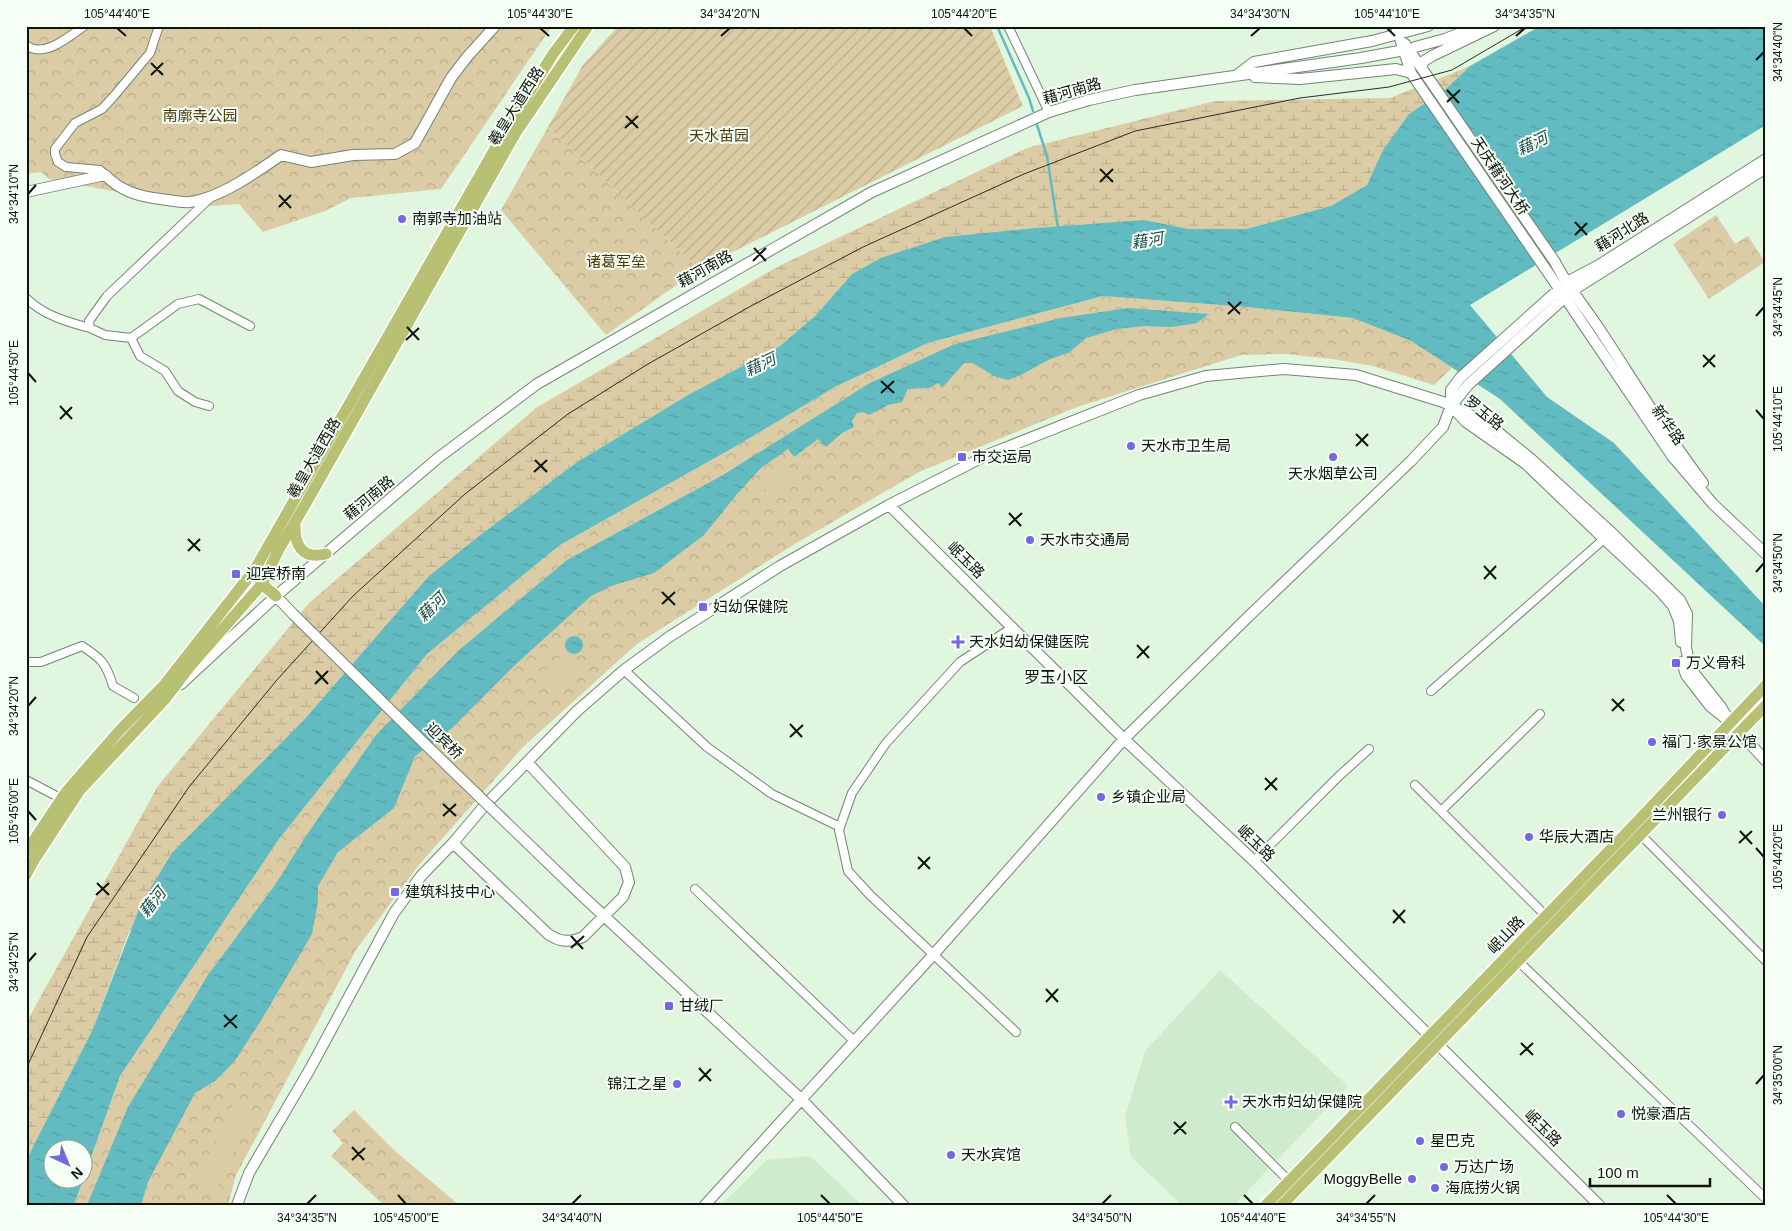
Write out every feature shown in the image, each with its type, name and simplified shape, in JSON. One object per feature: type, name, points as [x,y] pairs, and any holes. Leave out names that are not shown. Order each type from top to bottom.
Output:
[{"type":"main road","points":[[26,192],[105,175],[116,186],[144,197],[190,202],[212,195],[250,177],[282,155],[311,162],[353,155],[395,154],[415,143],[451,78],[495,26]]},
{"type":"main road","name":"羲皇大道西路","points":[[26,852],[62,798],[120,730],[165,684],[255,569],[504,132],[553,54],[574,26]]},
{"type":"main road","name":"羲皇大道西路","points":[[26,876],[34,860],[80,790],[166,698],[262,584],[296,518],[514,134],[588,26]]},
{"type":"main road","name":"藉河南路","points":[[1236,76],[1254,62],[1372,41],[1397,30],[1428,26]]},
{"type":"main road","points":[[1415,48],[1478,26]]},
{"type":"main road","points":[[1421,67],[1424,61],[1432,56],[1494,26]]},
{"type":"main road","name":"天庆藉河大桥","points":[[1397,30],[1555,262],[1566,290]]},
{"type":"main road","name":"天庆藉河大桥","points":[[1397,30],[1411,73],[1544,267],[1566,290]]},
{"type":"main road","name":"藉河南路","points":[[166,698],[276,596],[438,458],[537,384],[872,192],[1049,112],[1089,100],[1135,90],[1399,52]]},
{"type":"main road","name":"藉河南路","points":[[1236,76],[1300,79],[1396,69],[1411,73]]},
{"type":"main road","name":"藉河北路","points":[[705,1205],[934,954],[1124,739],[1249,616],[1411,462],[1443,428],[1451,406],[1464,382],[1566,290],[1599,264],[1766,159]]},
{"type":"main road","name":"藉河北路","points":[[1566,290],[1766,168]]},
{"type":"main road","name":"新华路","points":[[1566,290],[1590,315],[1678,450],[1718,502],[1766,546]]},
{"type":"main road","name":"新华路","points":[[1566,290],[1672,456],[1713,504],[1766,554]]},
{"type":"main road","points":[[236,1205],[248,1173],[310,1069],[394,913],[421,876],[453,843],[485,805],[578,711],[624,670],[669,637],[780,566],[889,505],[987,455],[1139,394],[1206,376],[1284,369],[1356,375],[1451,406]]},
{"type":"main road","name":"罗玉路","points":[[1451,406],[1466,422],[1526,464],[1604,540],[1660,591],[1673,606],[1679,621],[1681,656],[1686,675],[1710,706],[1730,722],[1766,761]]},
{"type":"main road","name":"罗玉路","points":[[1451,406],[1469,414],[1498,432],[1531,459],[1612,533],[1680,600],[1687,614],[1686,648],[1690,668],[1721,707],[1730,722]]},
{"type":"main road","name":"岷玉路","points":[[889,505],[1124,739],[1254,861],[1599,1205]]},
{"type":"main road","points":[[296,518],[296,541],[300,547],[312,555],[326,554]]},
{"type":"main road","points":[[255,569],[262,584],[276,596]]},
{"type":"main road","name":"迎宾桥","points":[[276,596],[604,916],[802,1100],[903,1205]]},
{"type":"main road","name":"岷山路","points":[[1282,1205],[1546,916],[1766,685]]},
{"type":"main road","name":"岷山路","points":[[1266,1205],[1433,1041],[1518,961],[1766,705]]},
{"type":"main road","points":[[453,843],[548,934],[556,939],[574,941],[583,937],[623,897],[629,882],[626,867],[527,762]]},
{"type":"street","points":[[26,45],[33,50],[44,50],[84,26]]},
{"type":"street","points":[[105,175],[100,170],[61,166],[56,158],[55,149],[75,123],[102,109],[114,96],[150,53],[159,26]]},
{"type":"street","points":[[1008,26],[1049,112]]},
{"type":"street","points":[[90,328],[88,321],[107,296],[212,195]]},
{"type":"street","points":[[26,298],[62,321],[105,334],[131,338],[178,304],[199,300],[250,326]]},
{"type":"street","points":[[131,338],[140,356],[165,371],[178,391],[195,402],[209,406]]},
{"type":"street","points":[[1431,691],[1604,540]]},
{"type":"street","points":[[1013,627],[960,662],[886,743],[852,793],[839,830],[848,871],[870,895],[1016,1032]]},
{"type":"street","points":[[26,662],[40,662],[82,646],[99,657],[107,669],[113,686],[134,698]]},
{"type":"street","points":[[624,670],[707,747],[772,794],[840,826]]},
{"type":"street","points":[[1441,811],[1540,714]]},
{"type":"street","points":[[1254,861],[1339,776],[1369,749]]},
{"type":"street","points":[[26,780],[62,798]]},
{"type":"street","points":[[1415,785],[1546,916]]},
{"type":"street","points":[[1641,834],[1766,961]]},
{"type":"street","points":[[695,889],[854,1041]]},
{"type":"street","points":[[1518,961],[1766,1199]]},
{"type":"street","points":[[1235,1127],[1289,1181]]},
{"type":"shaded area","name":"天水市妇幼保健院","points":[[1220,970],[1348,1086],[1234,1205],[1182,1205],[1131,1157],[1125,1117],[1145,1051]]},
{"type":"shaded area","points":[[810,1156],[862,1205],[721,1205],[767,1160]]},
{"type":"green space","name":"南廓寺公园","points":[[26,26],[552,26],[441,189],[351,198],[325,211],[263,232],[239,204],[196,207],[49,179],[41,172],[26,174]]},
{"type":"green space","name":"天水苗园","points":[[618,26],[990,26],[1023,106],[699,269],[548,127],[583,65]]},
{"type":"green space","points":[[1470,66],[1447,88],[1409,114],[1383,150],[1367,185],[1331,206],[1246,229],[1189,229],[1144,220],[852,274],[816,315],[780,346],[688,395],[577,462],[479,536],[369,645],[302,722],[129,932],[93,1029],[26,1162],[26,1023],[158,786],[309,603],[536,408],[777,267],[1027,148],[1215,101],[1390,98]]},
{"type":"green space","name":"诸葛军垒","points":[[548,127],[699,269],[606,335],[501,210]]},
{"type":"green space","points":[[1716,215],[1735,244],[1748,236],[1765,262],[1709,299],[1673,244]]},
{"type":"green space","points":[[1103,296],[1246,307],[1353,318],[1411,341],[1452,368],[1434,385],[1373,366],[1332,359],[1286,354],[1241,355],[1077,407],[919,472],[798,542],[637,644],[523,747],[418,866],[356,950],[236,1175],[228,1205],[74,1205],[80,1188],[92,1188],[92,1155],[120,1076],[279,839],[427,654],[560,545],[738,445],[835,387],[928,343]]},
{"type":"green space","points":[[786,463],[798,477],[772,497],[760,483]]},
{"type":"green space","points":[[564,654],[576,668],[553,690],[540,676]]},
{"type":"green space","points":[[234,1104],[253,1113],[215,1192],[196,1183]]},
{"type":"green space","points":[[354,1110],[395,1151],[459,1205],[384,1205],[331,1156],[343,1143],[332,1131]]},
{"type":"water","name":"藉河","points":[[1540,26],[1766,26],[1766,125],[1470,305],[1547,397],[1614,443],[1766,607],[1766,647],[1500,399],[1411,341],[1353,318],[1246,307],[1103,296],[928,343],[835,387],[738,445],[560,545],[427,654],[279,839],[120,1076],[92,1155],[92,1138],[42,1138],[42,1188],[80,1188],[74,1205],[26,1205],[26,1162],[93,1029],[141,904],[172,853],[302,722],[429,576],[479,536],[577,462],[688,395],[780,346],[816,315],[852,274],[881,258],[945,237],[1144,220],[1189,229],[1246,229],[1331,206],[1367,185],[1383,150],[1409,114],[1447,88],[1470,66]]},
{"type":"water","points":[[1128,308],[1209,314],[1197,323],[1192,324],[1171,327],[1145,326],[1117,329],[1086,338],[1070,352],[1048,360],[1008,380],[994,376],[973,363],[964,363],[942,388],[938,383],[929,388],[908,389],[902,402],[888,405],[869,415],[863,412],[857,413],[852,421],[854,427],[842,433],[826,447],[818,439],[794,457],[788,449],[761,468],[704,535],[654,573],[611,586],[591,596],[515,665],[451,729],[415,756],[394,808],[338,852],[318,886],[318,901],[312,934],[262,1019],[234,1062],[215,1081],[195,1093],[148,1182],[141,1205],[87,1205],[128,1107],[208,975],[275,885],[308,833],[376,735],[458,651],[567,560],[723,475],[870,383],[955,344],[1061,318]]},
{"type":"water","points":[[574,636],[580,639],[583,645],[580,651],[574,654],[568,651],[565,645],[568,639]]},
{"type":"waterway","points":[[997,26],[1033,111]]},
{"type":"waterway","points":[[1037,125],[1047,156],[1058,228]]},
{"type":"tram line","points":[[26,1069],[87,937],[189,787],[276,681],[353,596],[465,494],[568,414],[648,364],[751,306],[863,247],[1024,174],[1135,131],[1300,98],[1389,87],[1452,70],[1527,26]]},
{"type":"place","name":"南郭寺加油站","points":[[402,219]]},
{"type":"place","name":"天水市卫生局","points":[[1131,446]]},
{"type":"place","name":"市交运局","points":[[962,457]]},
{"type":"place","name":"天水烟草公司","points":[[1333,457]]},
{"type":"place","name":"天水市交通局","points":[[1030,540]]},
{"type":"place","name":"迎宾桥南","points":[[236,574]]},
{"type":"place","name":"妇幼保健院","points":[[703,607]]},
{"type":"place","name":"天水妇幼保健医院","points":[[958,642]]},
{"type":"place","name":"万义骨科","points":[[1676,663]]},
{"type":"place","name":"福门·家景公馆","points":[[1652,742]]},
{"type":"place","name":"乡镇企业局","points":[[1101,797]]},
{"type":"place","name":"兰州银行","points":[[1722,815]]},
{"type":"place","name":"华辰大酒店","points":[[1529,837]]},
{"type":"place","name":"建筑科技中心","points":[[395,892]]},
{"type":"place","name":"甘绒厂","points":[[669,1006]]},
{"type":"place","name":"锦江之星","points":[[677,1084]]},
{"type":"place","name":"天水市妇幼保健院","points":[[1231,1102]]},
{"type":"place","name":"悦豪酒店","points":[[1621,1114]]},
{"type":"place","name":"星巴克","points":[[1420,1141]]},
{"type":"place","name":"天水宾馆","points":[[951,1155]]},
{"type":"place","name":"万达广场","points":[[1444,1167]]},
{"type":"place","name":"MoggyBelle","points":[[1412,1179]]},
{"type":"place","name":"海底捞火锅","points":[[1435,1188]]},
{"type":"district","name":"罗玉小区","points":[[1056,677]]}]
